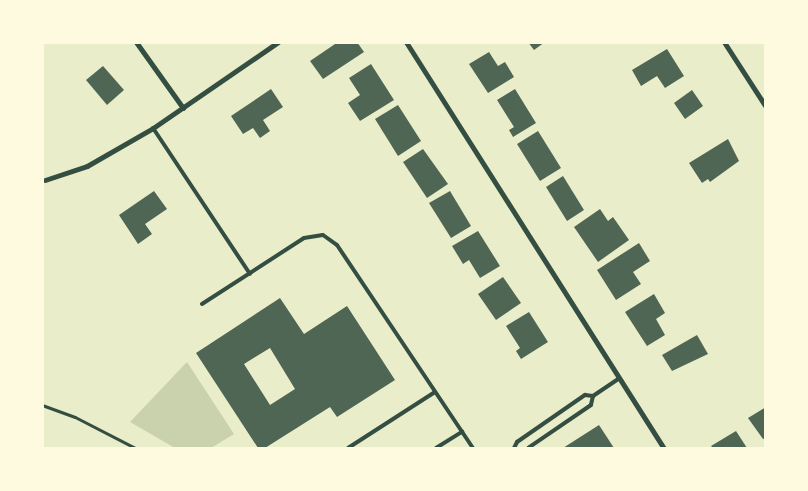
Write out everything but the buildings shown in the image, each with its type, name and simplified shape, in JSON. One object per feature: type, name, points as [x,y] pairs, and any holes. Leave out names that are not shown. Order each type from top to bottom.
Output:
[{"type":"street","points":[[136,42],[183,108]]},
{"type":"street","points":[[44,180],[86,166],[153,128],[278,42]]},
{"type":"street","points":[[406,42],[618,379],[664,448]]},
{"type":"street","points":[[724,42],[766,106]]},
{"type":"lane","points":[[153,128],[250,274]]},
{"type":"lane","points":[[202,304],[304,238],[323,235],[337,245],[473,448]]},
{"type":"lane","points":[[514,448],[517,442],[585,395],[593,396],[618,379]]},
{"type":"lane","points":[[348,448],[435,392]]},
{"type":"lane","points":[[528,448],[591,405],[593,396]]},
{"type":"lane","points":[[436,448],[462,432]]},
{"type":"lane","points":[[536,443],[539,448]]},
{"type":"path","points":[[42,405],[75,417],[135,448]]},
{"type":"green space","points":[[187,362],[234,434],[211,448],[175,448],[130,422]]}]
